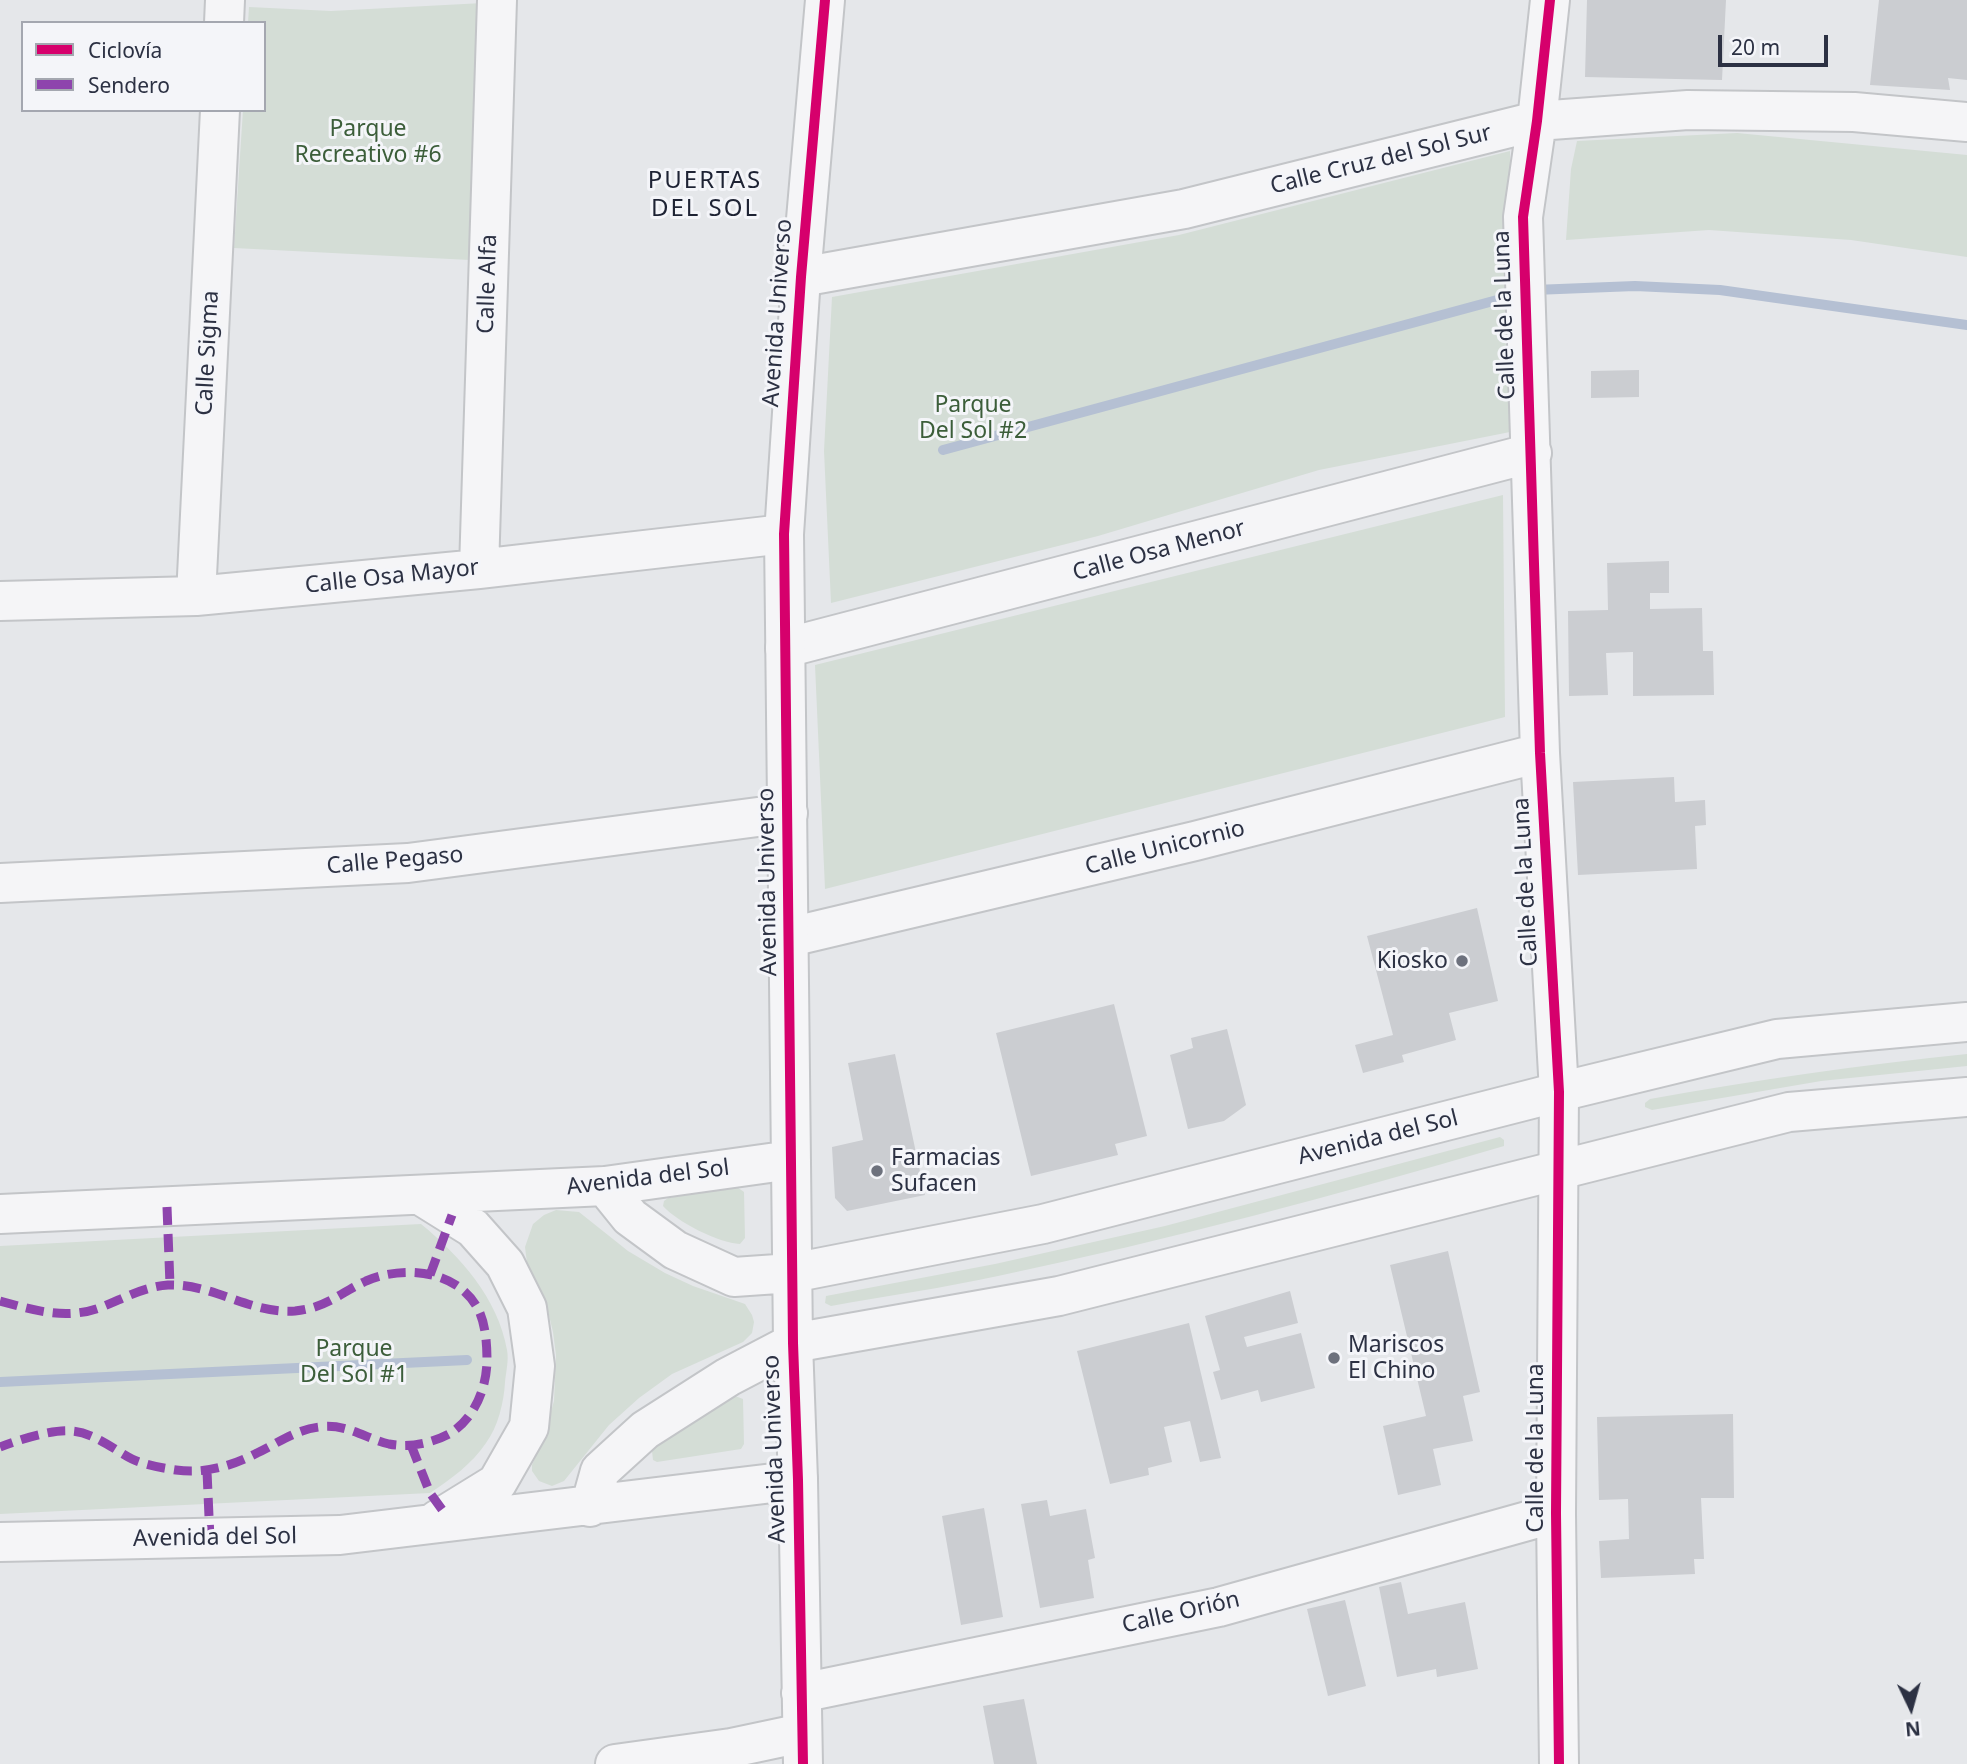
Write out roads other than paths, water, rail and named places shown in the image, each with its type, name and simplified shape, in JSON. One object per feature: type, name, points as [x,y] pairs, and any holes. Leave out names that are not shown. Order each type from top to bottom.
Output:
[{"type":"street","points":[[224,21],[225,0]]},
{"type":"street","name":"Calle Alfa","points":[[479,569],[497,0]]},
{"type":"street","name":"Avenida Universo","points":[[802,1749],[793,1343],[784,534],[801,277],[825,0]]},
{"type":"street","name":"Calle de la Luna","points":[[1550,0],[1523,217],[1540,753],[1559,1091],[1556,1513],[1559,1764]]},
{"type":"street","name":"Calle Cruz del Sol Sur","points":[[801,277],[1184,209],[1537,121],[1688,110],[1854,112],[1967,122]]},
{"type":"street","name":"Calle Sigma","points":[[196,596],[220,112]]},
{"type":"street","name":"Calle Osa Menor","points":[[785,648],[1532,453]]},
{"type":"street","name":"Calle Osa Mayor","points":[[0,601],[196,596],[479,569],[784,534]]},
{"type":"street","name":"Calle Unicornio","points":[[790,937],[1195,841],[1540,753]]},
{"type":"street","name":"Calle Pegaso","points":[[0,883],[408,863],[788,813]]},
{"type":"street","name":"Avenida del Sol","points":[[605,1186],[629,1217],[675,1250],[734,1277],[792,1273],[1043,1224],[1559,1091],[1777,1039],[1967,1022]]},
{"type":"street","points":[[590,1507],[600,1471],[645,1430],[728,1377],[793,1343],[1059,1296],[1789,1112],[1967,1097]]},
{"type":"street","name":"Avenida del Sol","points":[[0,1214],[605,1186],[792,1160]]},
{"type":"street","name":"Avenida del Sol","points":[[420,1195],[473,1228],[505,1264],[527,1308],[535,1366],[529,1427],[497,1483],[430,1525]]},
{"type":"street","name":"Avenida del Sol","points":[[0,1542],[340,1535],[798,1480]]},
{"type":"street","name":"Calle Orión","points":[[802,1693],[1219,1607],[1556,1513]]},
{"type":"street","points":[[615,1764],[732,1748],[802,1749]]},
{"type":"waterway","points":[[943,450],[1534,290],[1635,286],[1720,290],[1967,325]]},
{"type":"waterway","points":[[0,1382],[467,1360]]},
{"type":"place","name":"Kiosko","points":[[1462,961]]},
{"type":"place","name":"Farmacias Sufacen","points":[[877,1171]]},
{"type":"place","name":"Mariscos El Chino","points":[[1334,1358]]},
{"type":"district","name":"PUERTAS DEL SOL","points":[[705,195]]},
{"type":"park label","name":"Parque Recreativo #6","points":[[368,142]]},
{"type":"park label","name":"Parque Del Sol #2","points":[[973,418]]},
{"type":"park label","name":"Parque Del Sol #1","points":[[354,1362]]}]
